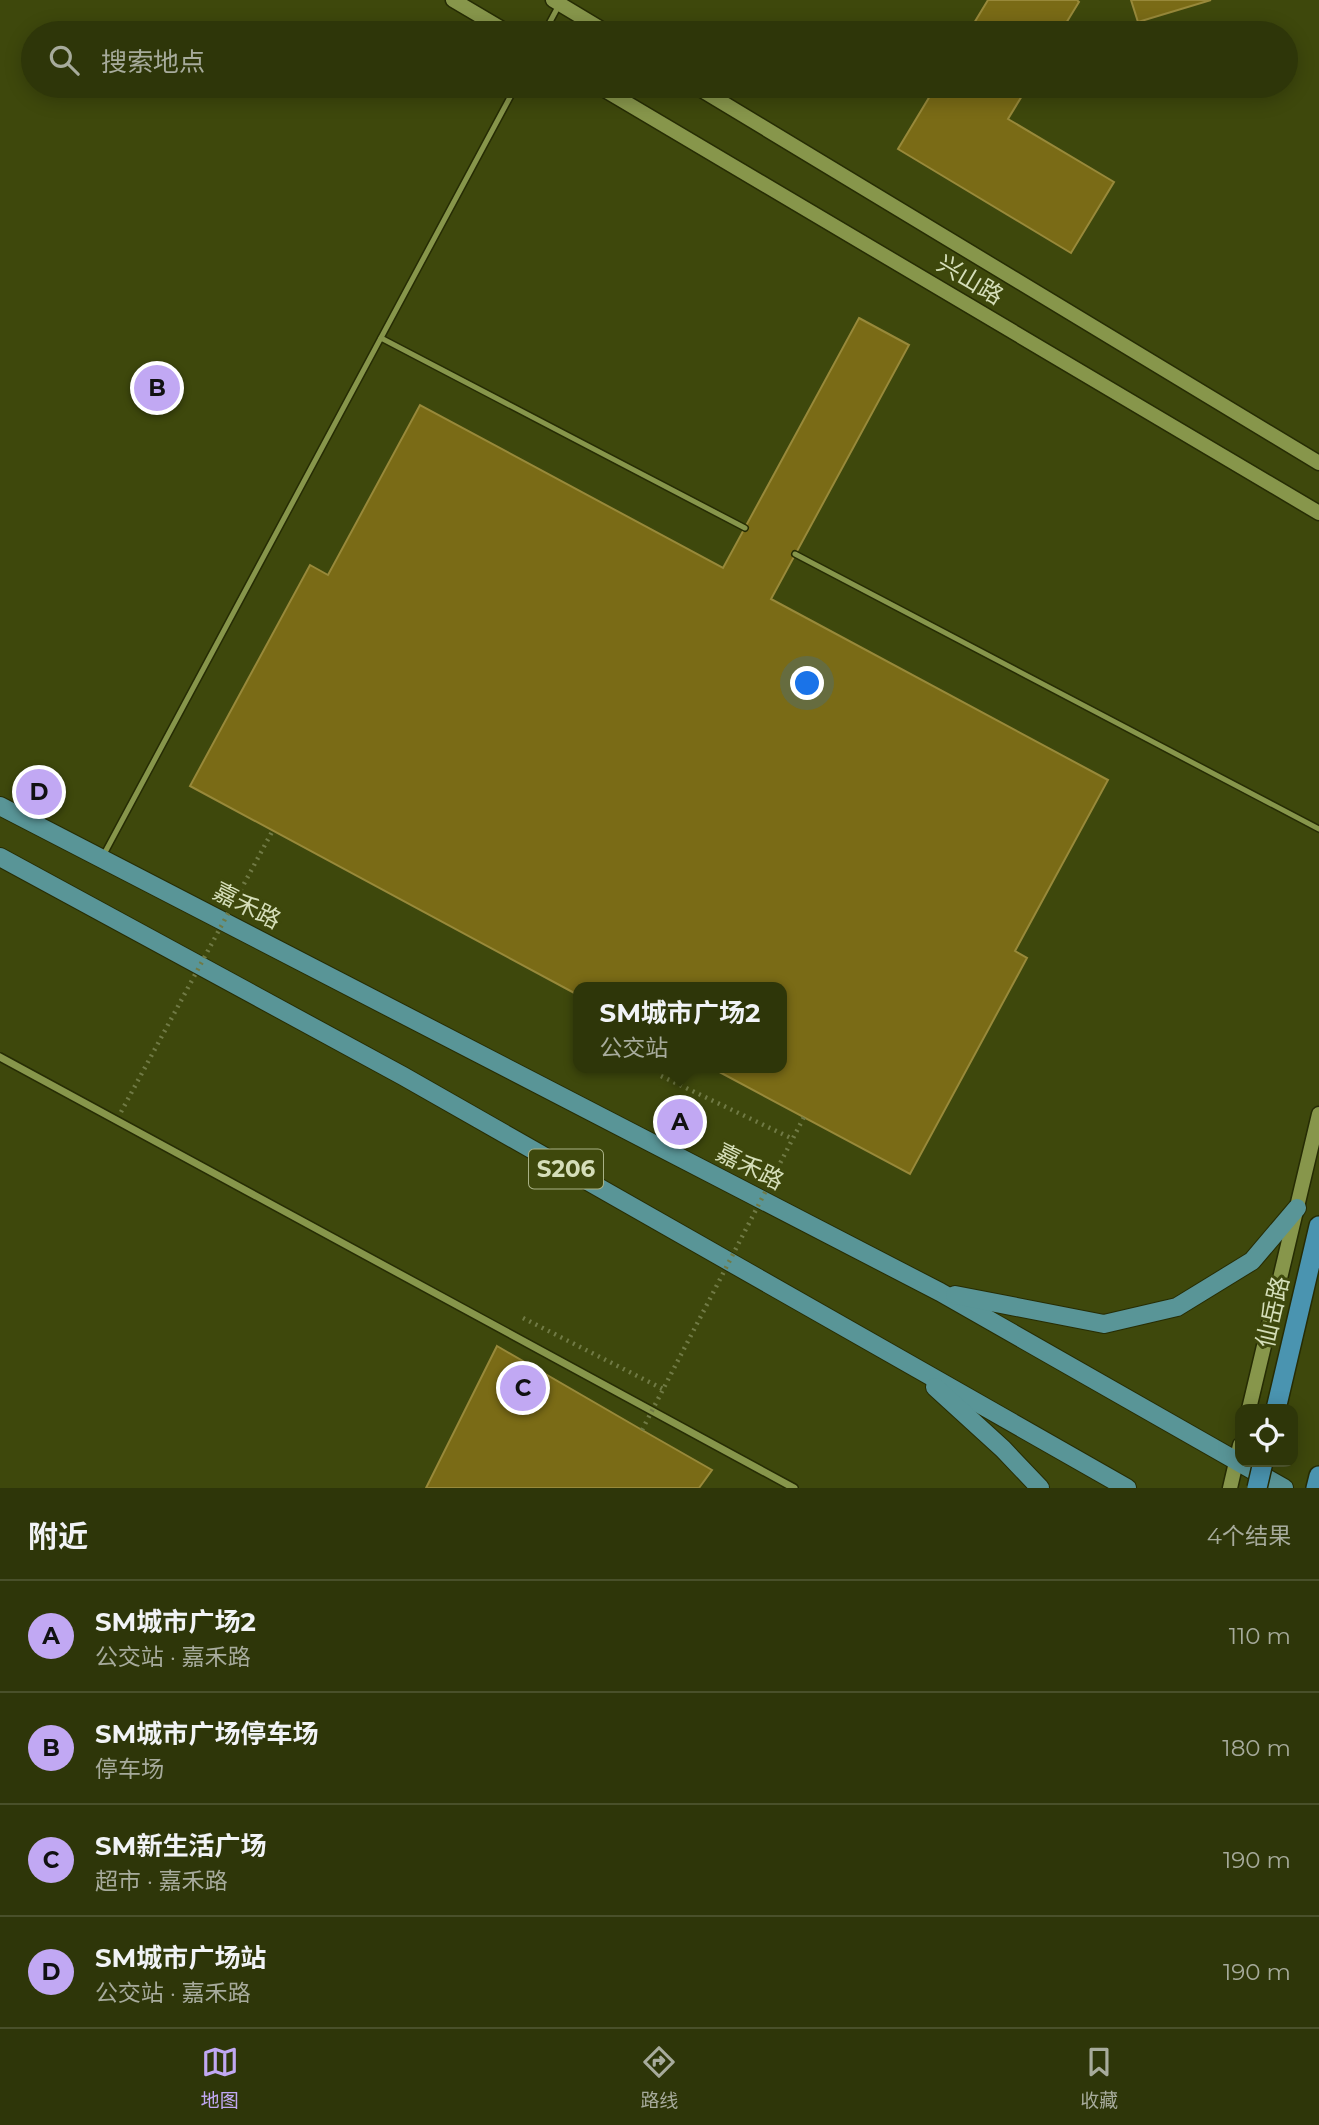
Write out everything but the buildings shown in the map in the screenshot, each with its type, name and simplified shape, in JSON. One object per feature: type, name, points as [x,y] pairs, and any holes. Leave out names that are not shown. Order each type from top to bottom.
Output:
[{"type":"highway","name":"仙岳路","points":[[1277,1404],[1319,1226]]},
{"type":"highway","points":[[1257,1488],[1262,1467]]},
{"type":"highway","points":[[1316,1488],[1319,1476]]},
{"type":"main road","points":[[453,0],[489,21]]},
{"type":"main road","points":[[559,1],[590,21]]},
{"type":"main road","name":"兴山路","points":[[618,98],[1319,513]]},
{"type":"main road","name":"兴山路","points":[[715,98],[1319,463]]},
{"type":"main road","name":"嘉禾路","points":[[0,806],[940,1292],[1235,1451]]},
{"type":"main road","name":"S206","points":[[0,857],[402,1076],[1127,1488]]},
{"type":"main road","points":[[1250,1404],[1319,1114]]},
{"type":"main road","points":[[940,1292],[1104,1324],[1177,1307],[1252,1261],[1297,1208]]},
{"type":"main road","points":[[908,1364],[1003,1449],[1040,1488]]},
{"type":"main road","points":[[1230,1488],[1235,1466]]},
{"type":"main road","name":"嘉禾路","points":[[1256,1467],[1284,1488]]},
{"type":"street","points":[[0,1057],[794,1488]]},
{"type":"lane","points":[[550,21],[559,1]]},
{"type":"lane","points":[[101,859],[510,98]]},
{"type":"lane","points":[[381,338],[745,528]]},
{"type":"lane","points":[[795,554],[1319,829]]},
{"type":"path","points":[[121,1112],[273,830]]},
{"type":"path","points":[[661,1076],[793,1139]]},
{"type":"path","points":[[642,1430],[804,1117]]},
{"type":"path","points":[[523,1318],[663,1388]]},
{"type":"place","name":"SM城市广场停车场","points":[[157,388]]},
{"type":"place","name":"SM城市广场站","points":[[39,792]]},
{"type":"place","name":"SM城市广场2","points":[[680,1122]]},
{"type":"place","name":"SM新生活广场","points":[[523,1388]]}]
